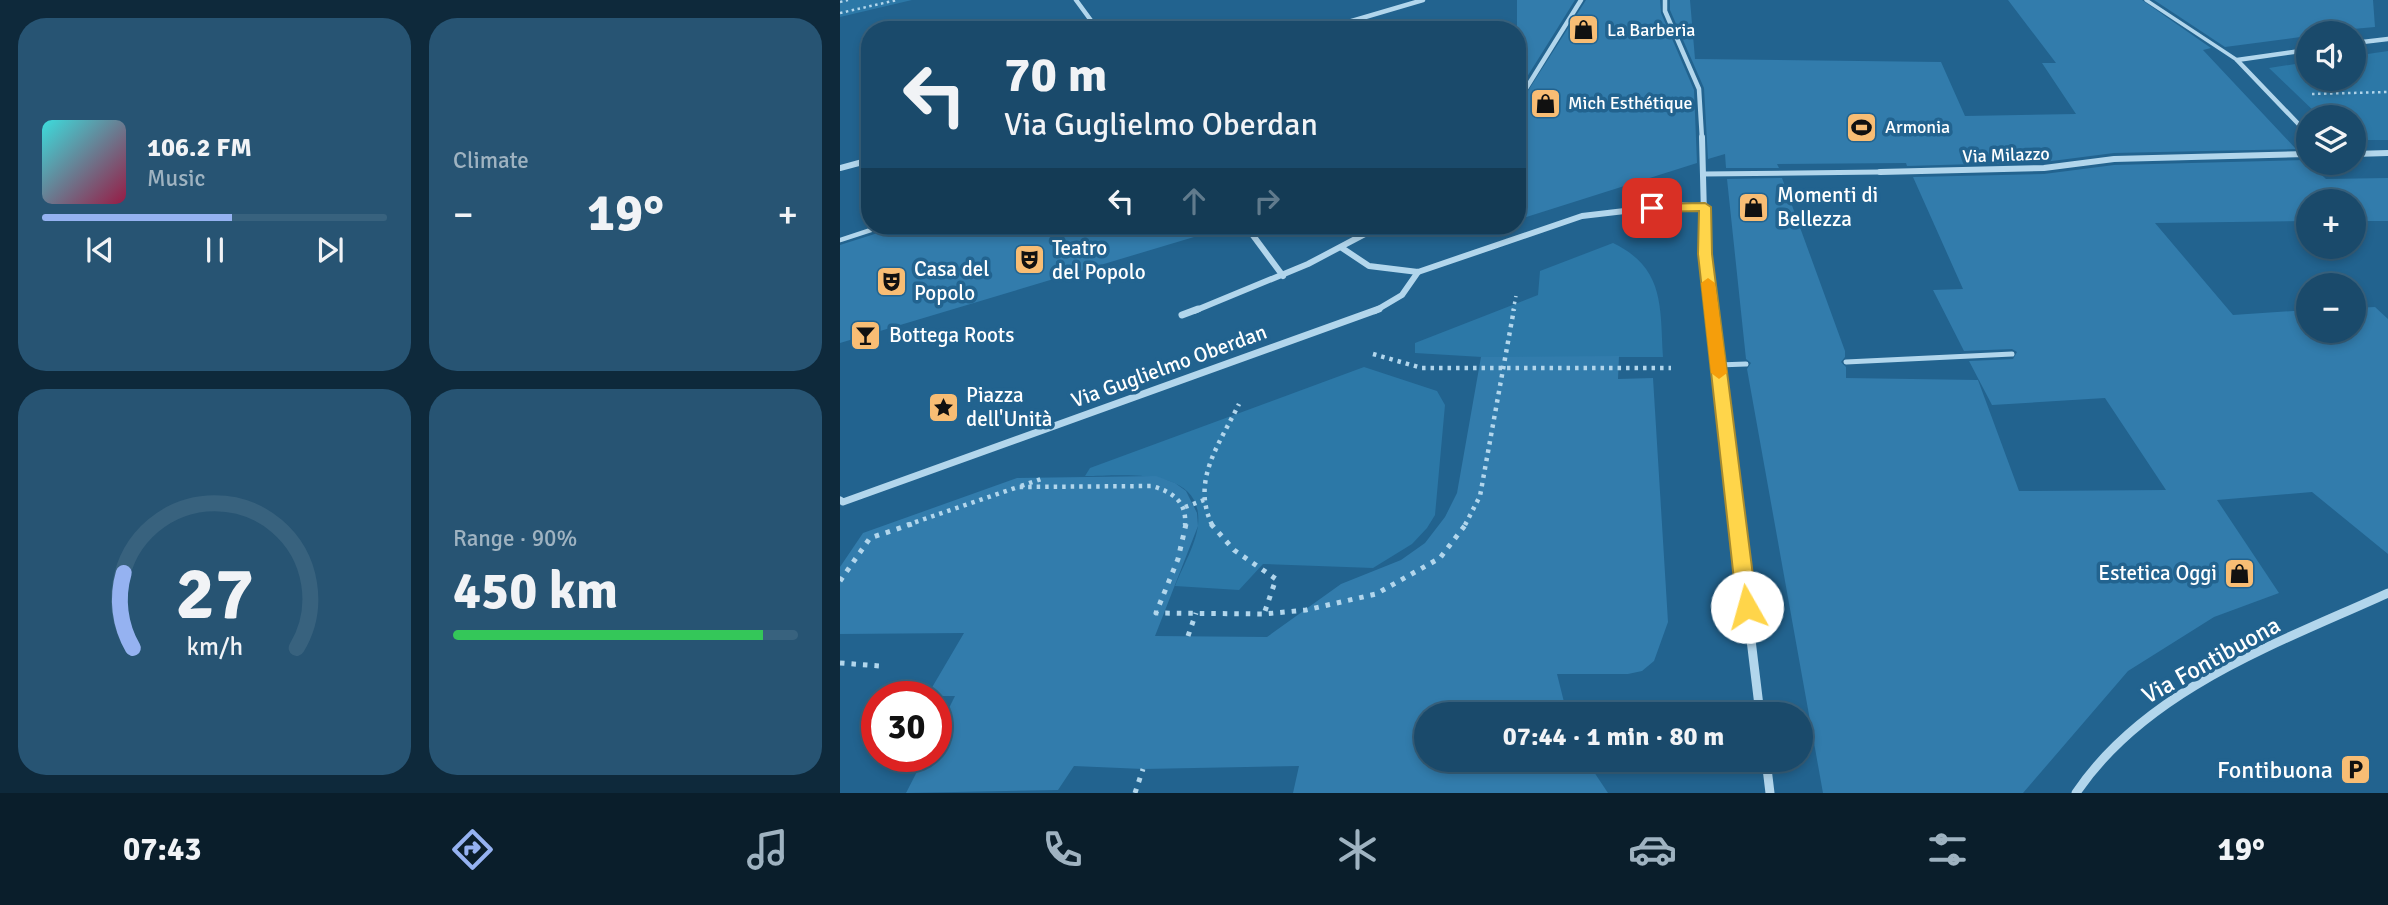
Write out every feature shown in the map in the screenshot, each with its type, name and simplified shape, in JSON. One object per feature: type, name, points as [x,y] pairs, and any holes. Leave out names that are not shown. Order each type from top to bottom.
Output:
[{"type":"street","points":[[1076,0],[1091,21]]},
{"type":"street","points":[[1352,21],[1423,0]]},
{"type":"street","points":[[1526,89],[1581,0]]},
{"type":"street","points":[[1665,0],[1665,11],[1699,89],[1705,254],[1759,702]]},
{"type":"street","points":[[2366,42],[2388,39]]},
{"type":"street","points":[[2237,60],[2296,52]]},
{"type":"street","points":[[2237,60],[2296,121]]},
{"type":"street","points":[[2366,153],[2388,153]]},
{"type":"street","name":"Via Milazzo","points":[[1704,174],[2054,168],[2103,160],[2296,154]]},
{"type":"street","points":[[840,168],[861,162]]},
{"type":"street","points":[[1342,248],[1353,258],[1369,266],[1418,272],[1583,216],[1676,205],[1705,207]]},
{"type":"street","points":[[1253,235],[1283,276]]},
{"type":"street","points":[[1182,314],[1283,276],[1364,235]]},
{"type":"street","name":"Via Guglielmo Oberdan","points":[[840,500],[843,502],[1377,310],[1409,290],[1418,272]]},
{"type":"street","name":"Via Fontibuona","points":[[2076,793],[2105,755],[2139,725],[2164,708],[2244,660],[2388,593]]},
{"type":"street","points":[[1767,772],[1770,793]]},
{"type":"lane","points":[[2146,0],[2237,60]]},
{"type":"lane","points":[[840,240],[861,233]]},
{"type":"lane","points":[[1846,362],[2012,354]]},
{"type":"lane","points":[[1718,365],[1746,364]]},
{"type":"path","points":[[840,2],[848,0]]},
{"type":"path","points":[[840,13],[897,0]]},
{"type":"path","points":[[2271,95],[2388,92]]},
{"type":"path","points":[[1018,487],[1152,485],[1174,491],[1185,507],[1187,527],[1156,612],[1264,614],[1306,610],[1376,594],[1440,558],[1464,528],[1480,496],[1516,296]]},
{"type":"path","points":[[1373,354],[1422,368],[1671,368]]},
{"type":"path","points":[[1239,404],[1205,478],[1204,500],[1211,523],[1224,543],[1240,558],[1276,579],[1264,614]]},
{"type":"path","points":[[840,581],[870,538],[1044,478]]},
{"type":"path","points":[[1185,507],[1204,500]]},
{"type":"path","points":[[869,531],[870,538]]},
{"type":"path","points":[[1188,636],[1196,613]]},
{"type":"path","points":[[840,663],[880,666]]},
{"type":"path","points":[[1135,793],[1143,769]]},
{"type":"shaded area","points":[[840,0],[912,0],[840,17]]},
{"type":"shaded area","points":[[2388,51],[2388,140],[2366,140],[2366,105],[2308,105],[2269,68],[2296,64],[2296,91],[2366,91],[2366,54]]},
{"type":"shaded area","points":[[1613,243],[1630,253],[1651,277],[1660,306],[1663,357],[1482,357],[1415,353],[1415,343],[1538,295],[1540,271]]},
{"type":"shaded area","points":[[1364,367],[1437,391],[1445,405],[1435,515],[1412,544],[1373,568],[1263,564],[1239,590],[1175,586],[1192,548],[1198,525],[1196,506],[1188,492],[1175,483],[1158,478],[1085,476],[1090,468]]},
{"type":"building","points":[[1517,0],[1575,0],[1526,79],[1526,21],[1517,21]]},
{"type":"building","points":[[1586,0],[1660,0],[1661,13],[1694,90],[1697,163],[1526,217],[1526,94]]},
{"type":"building","points":[[1670,0],[1690,0],[1695,59],[1941,62],[1965,116],[2076,114],[2042,63],[2056,63],[2008,0],[2142,0],[2211,48],[2203,50],[2296,149],[2114,153],[2044,162],[1907,166],[1906,163],[1777,164],[1779,168],[1726,168],[1725,154],[1708,159],[1704,88],[1670,10]]},
{"type":"building","points":[[2154,0],[2373,0],[2375,27],[2366,28],[2366,21],[2296,21],[2296,38],[2225,47]]},
{"type":"building","points":[[2296,160],[2296,175],[2322,175],[2326,179],[2388,178],[2388,221],[2366,221],[2366,189],[2296,189],[2296,221],[2155,223],[2233,315],[2296,311],[2296,343],[2366,343],[2366,307],[2375,307],[2388,319],[2388,554],[2312,492],[2217,500],[2279,593],[2214,617],[2128,671],[2023,793],[1823,793],[1813,737],[1813,702],[1807,702],[1747,369],[1751,363],[1746,359],[1727,179],[1782,178],[1845,351],[1841,362],[1846,367],[1846,378],[1978,380],[2019,491],[2166,490],[2105,398],[1992,405],[1969,361],[2013,359],[2017,352],[2012,349],[1964,351],[1933,290],[1963,289],[1913,177],[2044,174],[2114,165]]},
{"type":"building","points":[[871,235],[1194,237],[840,343],[840,245]]},
{"type":"building","points":[[1619,356],[1618,379],[1653,378],[1668,622],[1654,661],[1642,671],[1628,674],[1557,674],[1564,702],[1414,702],[1414,772],[1594,772],[1608,793],[1293,793],[1299,766],[1143,769],[1074,766],[1058,790],[906,793],[917,772],[952,772],[952,702],[955,696],[952,696],[952,681],[936,681],[964,633],[840,634],[840,567],[863,533],[1017,478],[1156,476],[1175,483],[1186,491],[1197,513],[1198,526],[1155,636],[1267,637],[1341,584],[1401,560],[1425,543],[1445,517],[1457,493],[1481,357]]},
{"type":"slow traffic","points":[[1708,283],[1719,373]]},
{"type":"place","name":"La Barberia","points":[[1584,30]]},
{"type":"place","name":"Mich Esthétique","points":[[1545,103]]},
{"type":"place","name":"Armonia","points":[[1862,127]]},
{"type":"place","name":"Momenti di Bellezza","points":[[1754,207]]},
{"type":"place","name":"Teatro del Popolo","points":[[1029,260]]},
{"type":"place","name":"Casa del Popolo","points":[[891,281]]},
{"type":"place","name":"Bottega Roots","points":[[866,335]]},
{"type":"place","name":"Piazza dell'Unità","points":[[943,407]]},
{"type":"place","name":"Estetica Oggi","points":[[2240,573]]},
{"type":"place","name":"Fontibuona","points":[[2356,770]]},
{"type":"route","points":[[1652,208],[1676,205],[1705,207],[1705,254],[1747,607]]}]
